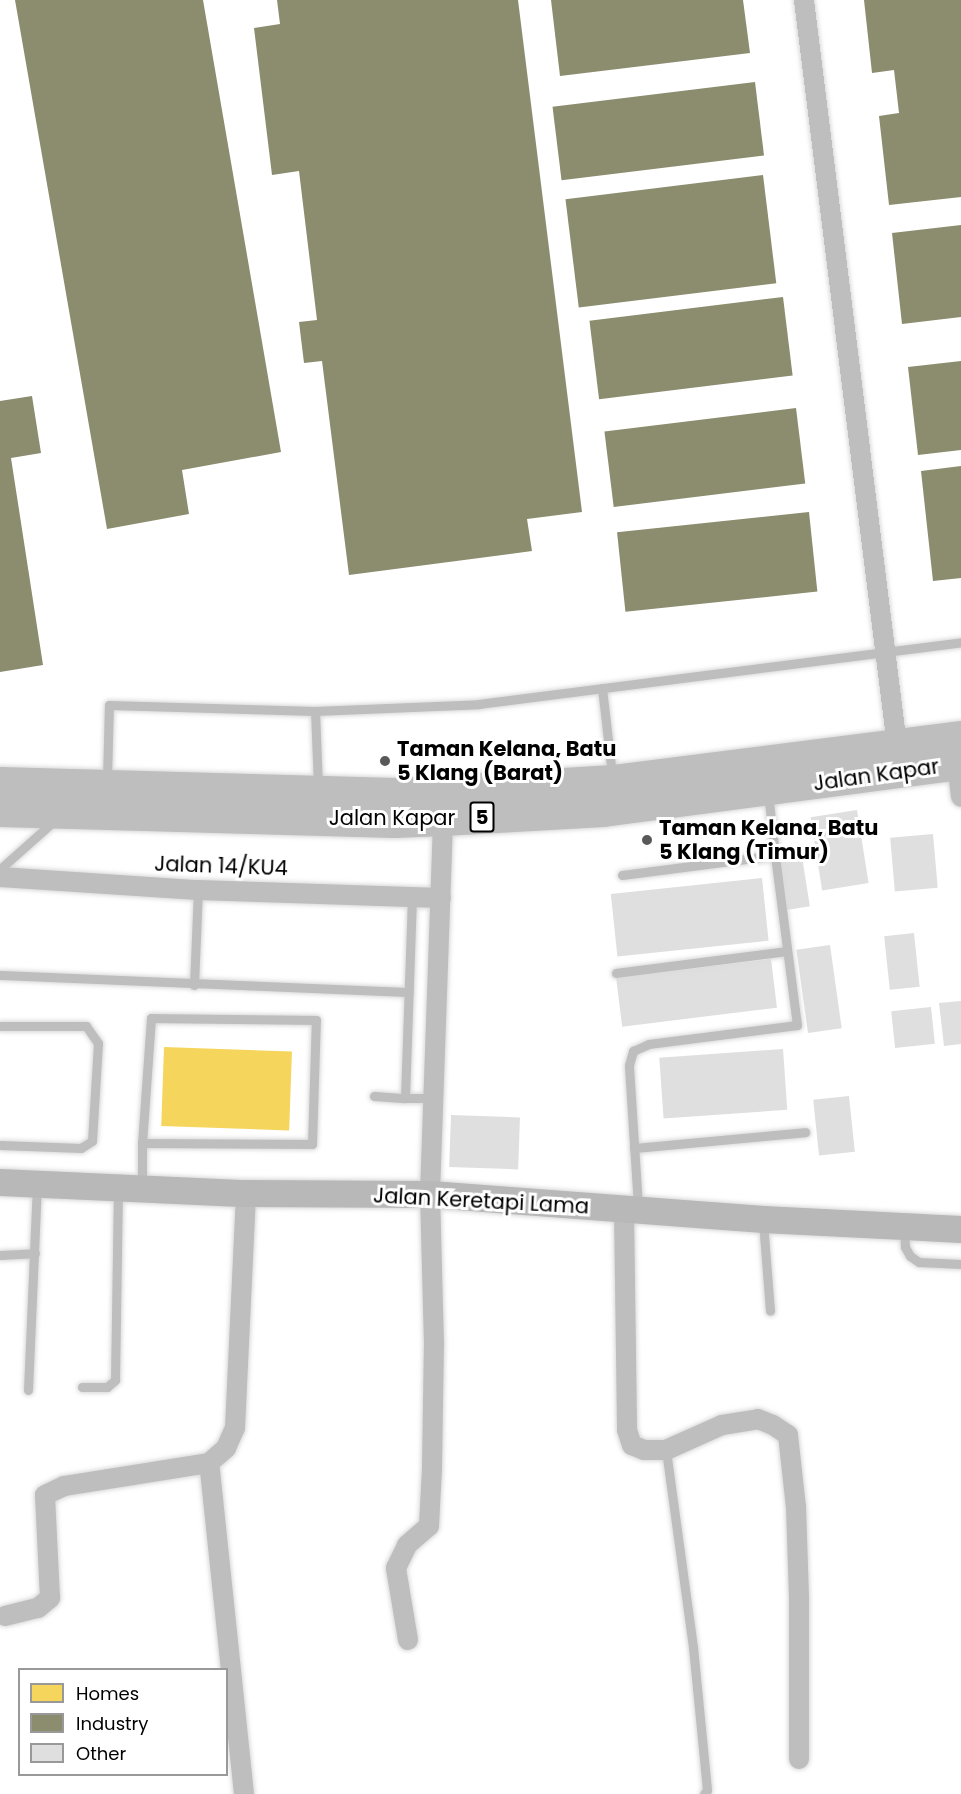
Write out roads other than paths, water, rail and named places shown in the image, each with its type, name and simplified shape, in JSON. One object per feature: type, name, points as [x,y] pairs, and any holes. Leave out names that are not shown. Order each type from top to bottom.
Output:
[{"type":"highway","name":"Jalan Kapar","points":[[0,783],[395,794],[613,781],[897,746],[960,755]]},
{"type":"highway","name":"Jalan Kapar","points":[[0,810],[394,821],[603,810],[767,789],[960,755]]},
{"type":"street","points":[[804,0],[897,746]]},
{"type":"street","points":[[960,755],[961,797]]},
{"type":"street","points":[[408,1640],[396,1568],[406,1545],[429,1526],[432,1468],[434,1345],[430,1194],[443,819]]},
{"type":"street","name":"Jalan 14/KU4","points":[[0,877],[198,890],[441,898]]},
{"type":"street","name":"Jalan Keretapi Lama","points":[[0,1182],[246,1193],[430,1194],[763,1220],[961,1229]]},
{"type":"street","points":[[6,1616],[38,1608],[50,1598],[45,1495],[63,1486],[209,1463],[225,1449],[235,1428],[246,1193]]},
{"type":"street","points":[[631,1211],[627,1430],[632,1445],[644,1450],[666,1450],[722,1425],[758,1419],[788,1435],[797,1529],[799,1759]]},
{"type":"street","points":[[209,1463],[244,1794]]},
{"type":"lane","points":[[107,787],[109,705],[315,711],[479,704],[961,642]]},
{"type":"lane","points":[[602,688],[613,781]]},
{"type":"lane","points":[[315,711],[318,792]]},
{"type":"lane","points":[[631,1211],[634,1148],[629,1065],[633,1051],[649,1044],[797,1025],[767,789]]},
{"type":"lane","points":[[0,869],[63,813]]},
{"type":"lane","points":[[622,874],[775,855]]},
{"type":"lane","points":[[194,985],[198,890]]},
{"type":"lane","points":[[405,1098],[412,897]]},
{"type":"lane","points":[[616,973],[787,951]]},
{"type":"lane","points":[[0,975],[194,985],[409,992]]},
{"type":"lane","points":[[81,1387],[107,1387],[115,1380],[130,1188],[142,1143],[151,1018],[315,1020],[312,1144],[142,1143]]},
{"type":"lane","points":[[0,1026],[86,1026],[98,1043],[92,1141],[81,1148],[0,1145]]},
{"type":"lane","points":[[374,1096],[433,1098]]},
{"type":"lane","points":[[634,1148],[805,1132]]},
{"type":"lane","points":[[28,1390],[37,1184]]},
{"type":"lane","points":[[763,1220],[770,1311]]},
{"type":"lane","points":[[904,1228],[905,1247],[910,1256],[919,1262],[961,1264]]},
{"type":"lane","points":[[0,1254],[35,1253]]},
{"type":"lane","points":[[666,1450],[693,1647],[707,1790],[704,1794]]},
{"type":"place","name":"Taman Kelana, Batu 5 Klang (Barat)","points":[[385,761]]},
{"type":"place","name":"Taman Kelana, Batu 5 Klang (Timur)","points":[[647,840]]}]
